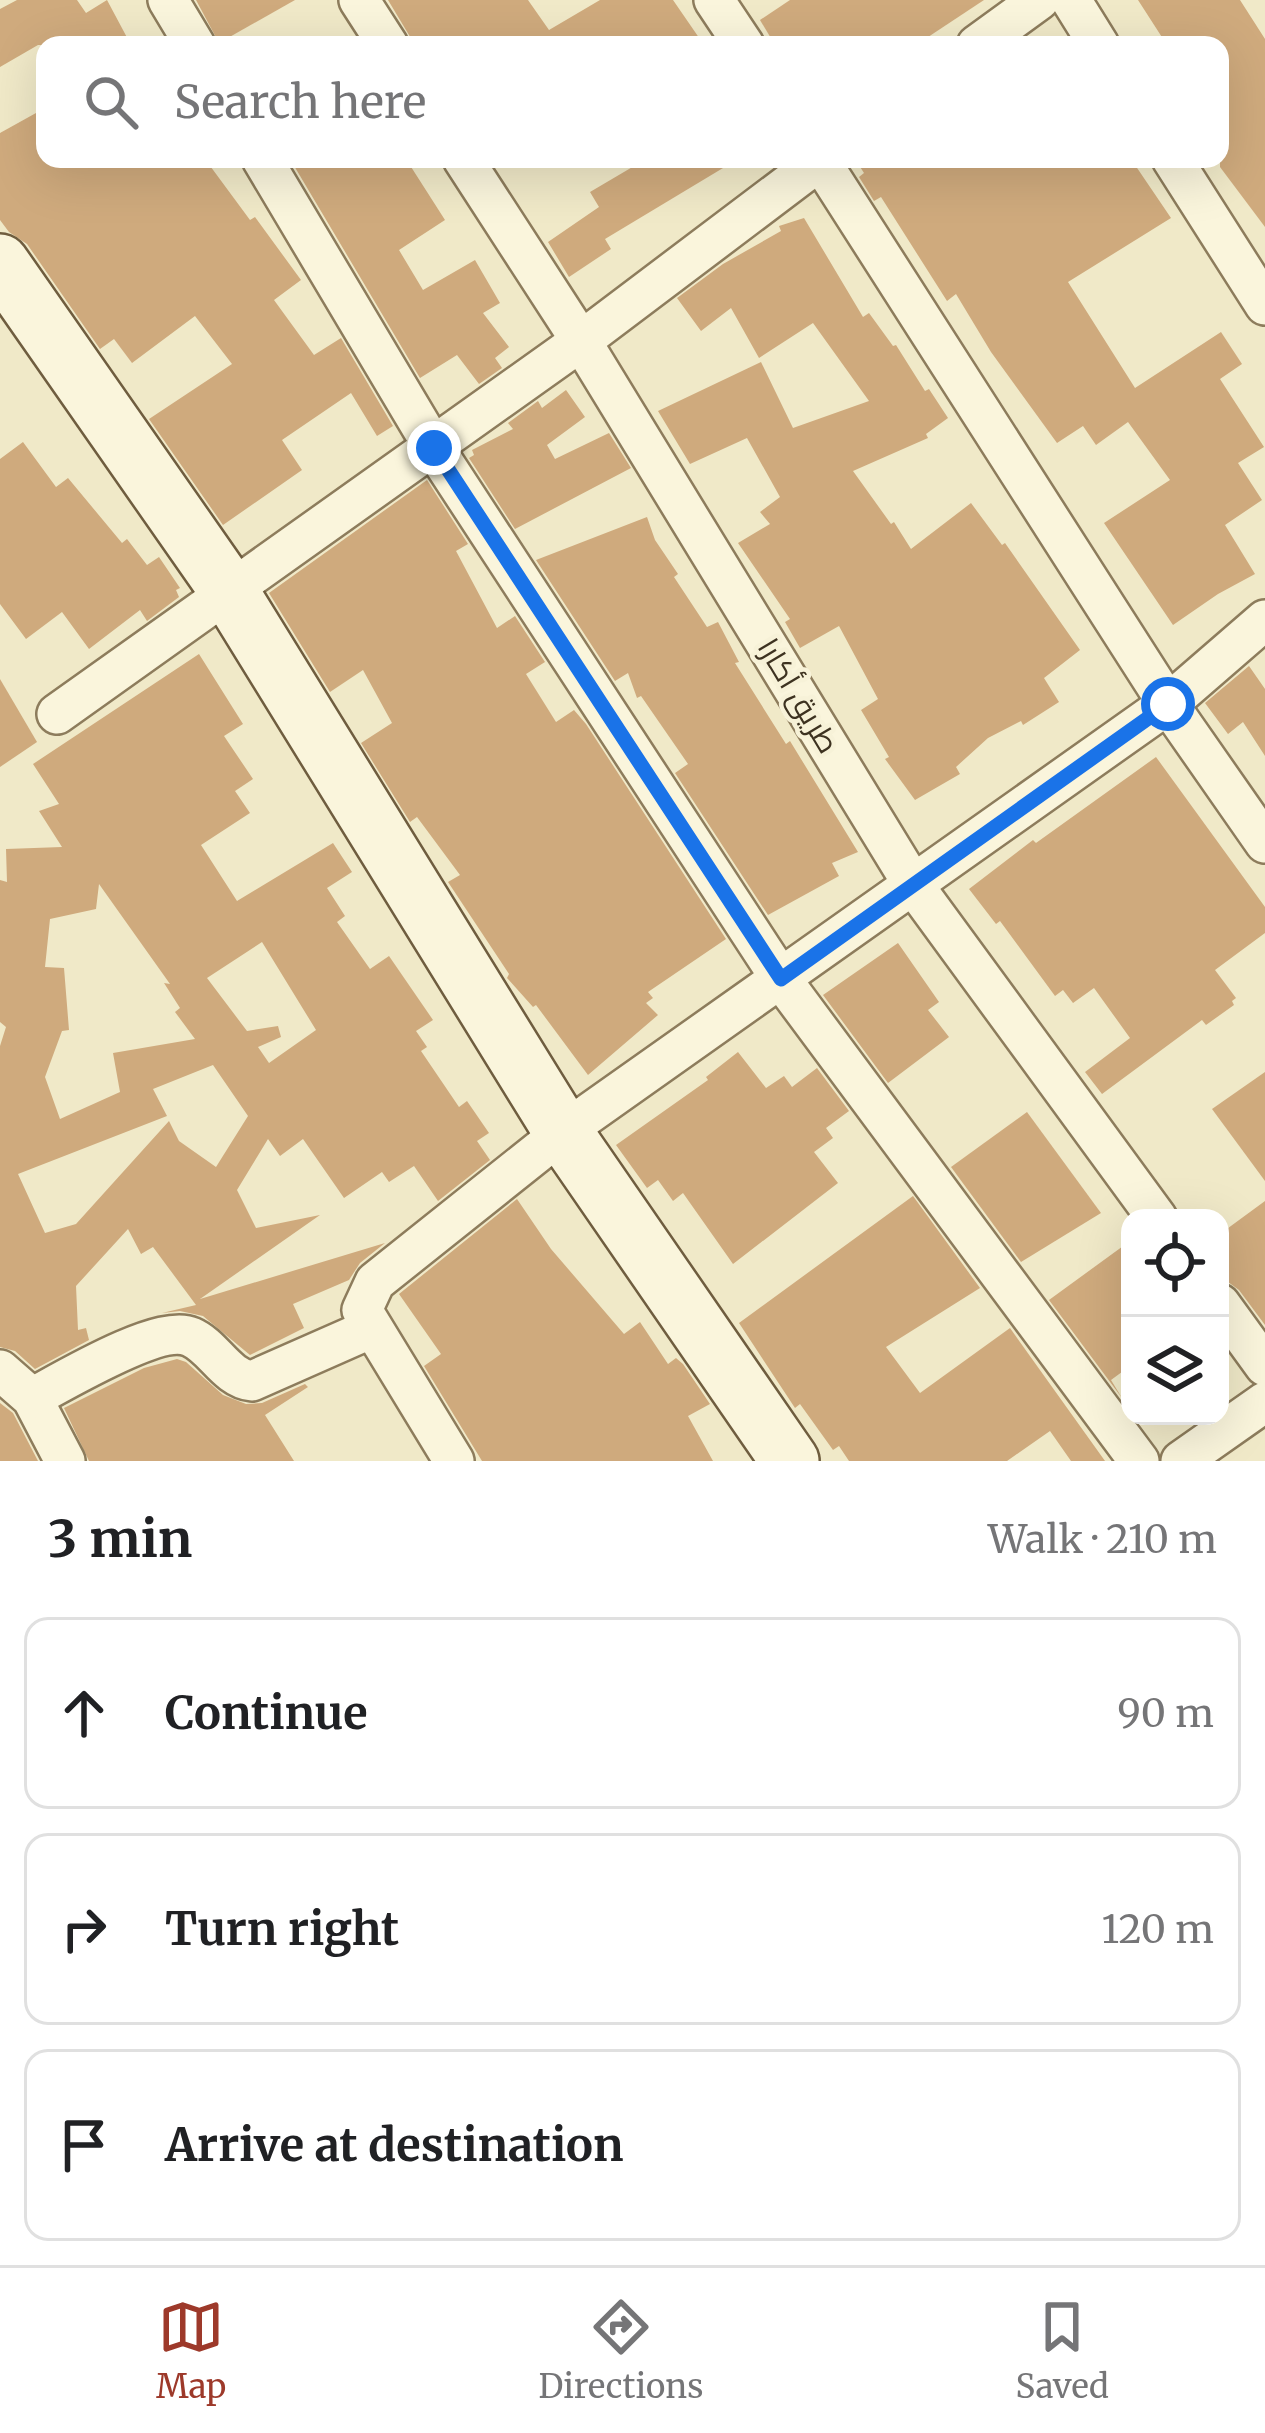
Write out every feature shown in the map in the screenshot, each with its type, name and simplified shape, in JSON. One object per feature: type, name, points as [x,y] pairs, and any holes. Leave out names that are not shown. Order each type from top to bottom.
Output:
[{"type":"street","points":[[168,0],[190,36]]},
{"type":"street","points":[[359,0],[382,36]]},
{"type":"street","points":[[714,0],[738,36]]},
{"type":"street","points":[[989,36],[1039,0]]},
{"type":"street","points":[[1070,0],[1093,36]]},
{"type":"street","points":[[267,168],[434,448],[781,979],[1139,1461]]},
{"type":"street","name":"طريق أكارا","points":[[469,168],[581,341],[914,886],[1150,1209]]},
{"type":"street","points":[[57,714],[434,448],[809,168]]},
{"type":"street","points":[[825,168],[1168,704],[1265,843]]},
{"type":"street","points":[[1178,168],[1265,305]]},
{"type":"street","points":[[0,263],[230,590],[562,1132],[790,1461]]},
{"type":"street","points":[[454,1461],[362,1310],[375,1282],[562,1132],[1168,704],[1265,620]]},
{"type":"street","points":[[1229,1316],[1265,1366]]},
{"type":"street","points":[[32,1398],[86,1369],[175,1333],[192,1337],[240,1379],[251,1381],[372,1328]]},
{"type":"street","points":[[0,1370],[32,1398],[65,1461]]},
{"type":"street","points":[[1181,1461],[1265,1402]]},
{"type":"building","points":[[17,0],[77,0],[86,13],[107,0],[126,36],[36,36],[36,46],[0,67],[0,9]]},
{"type":"building","points":[[196,0],[295,0],[231,36],[215,36]]},
{"type":"building","points":[[388,0],[528,0],[549,30],[600,0],[673,0],[698,36],[410,36]]},
{"type":"building","points":[[790,0],[984,0],[930,36],[770,36],[760,20]]},
{"type":"building","points":[[1138,0],[1240,0],[1265,39],[1265,227],[1221,168],[1229,168],[1229,36],[1161,36]]},
{"type":"building","points":[[36,113],[36,168],[212,168],[301,280],[274,300],[314,355],[341,338],[393,426],[377,436],[351,393],[282,440],[302,470],[223,525],[149,419],[232,364],[195,316],[132,363],[114,339],[100,349],[27,244],[0,220],[0,133]]},
{"type":"building","points":[[295,168],[412,168],[445,220],[399,250],[423,290],[475,260],[500,303],[483,313],[509,347],[495,358],[502,368],[479,384],[457,355],[420,378]]},
{"type":"building","points":[[631,168],[723,168],[605,239],[611,249],[569,277],[548,242],[599,207],[590,192]]},
{"type":"building","points":[[861,168],[1137,168],[1171,218],[1068,282],[1135,388],[1221,332],[1242,364],[1220,379],[1264,447],[1238,463],[1262,500],[1225,525],[1255,574],[1173,625],[1104,523],[1170,480],[1128,422],[1096,445],[1083,426],[1057,443],[956,294],[947,301],[881,197],[874,201],[859,177],[864,173]]},
{"type":"building","points":[[804,218],[863,317],[869,313],[896,345],[948,418],[926,434],[928,438],[853,471],[911,549],[971,503],[1080,650],[1044,678],[1059,702],[1023,725],[1021,721],[988,738],[956,767],[960,774],[915,800],[885,759],[889,757],[861,710],[878,699],[839,626],[800,648],[785,622],[790,619],[738,543],[770,524],[760,512],[780,497],[747,438],[690,464],[658,411],[761,362],[793,428],[869,401],[813,323],[759,358],[731,308],[701,331],[677,298],[723,264],[781,231],[779,226]]},
{"type":"building","points":[[566,390],[585,417],[547,445],[555,459],[609,433],[631,468],[515,529],[469,458],[474,455],[472,450],[513,429],[508,423],[538,401],[542,408]]},
{"type":"building","points":[[23,442],[56,487],[68,478],[122,543],[127,539],[147,565],[159,557],[180,588],[176,590],[179,597],[147,621],[140,610],[89,649],[62,612],[26,639],[0,604],[0,459]]},
{"type":"building","points":[[427,480],[468,544],[456,551],[497,628],[515,616],[545,662],[526,674],[556,722],[574,710],[586,724],[726,939],[648,992],[653,998],[646,1003],[658,1015],[588,1075],[536,1005],[507,978],[509,974],[448,882],[460,875],[417,817],[410,822],[361,743],[392,723],[363,670],[330,692],[269,593]]},
{"type":"building","points":[[647,517],[655,540],[678,574],[674,577],[707,627],[718,622],[739,662],[735,663],[858,852],[832,863],[839,876],[768,915],[675,773],[688,764],[641,696],[637,698],[628,673],[615,681],[536,560]]},
{"type":"building","points":[[199,654],[243,724],[224,736],[253,779],[235,791],[250,813],[201,845],[237,901],[333,843],[352,872],[327,888],[345,916],[337,922],[370,969],[389,956],[433,1020],[416,1031],[427,1047],[421,1051],[459,1107],[467,1101],[489,1133],[477,1141],[490,1160],[438,1201],[414,1166],[389,1182],[382,1172],[344,1198],[303,1139],[280,1156],[268,1139],[237,1190],[256,1228],[320,1215],[200,1299],[385,1243],[360,1263],[349,1280],[293,1304],[304,1328],[250,1355],[203,1316],[162,1313],[196,1305],[153,1247],[141,1254],[128,1229],[76,1286],[78,1330],[86,1328],[89,1340],[35,1369],[15,1351],[0,1347],[0,1046],[6,1027],[0,1022],[0,880],[7,882],[6,849],[62,847],[39,811],[59,804],[33,764]],"holes":[[[99,884],[170,984],[164,983],[180,1008],[175,1012],[195,1039],[113,1053],[120,1092],[60,1119],[45,1077],[62,1031],[69,1030],[64,968],[45,967],[50,919],[96,909]],[[262,942],[316,1030],[269,1063],[258,1047],[281,1037],[278,1026],[247,1031],[207,978]],[[213,1065],[248,1116],[216,1167],[179,1141],[169,1121],[76,1224],[45,1233],[18,1174],[167,1116],[153,1089]]]},
{"type":"building","points":[[1249,666],[1265,689],[1265,756],[1243,722],[1228,734],[1205,703]]},
{"type":"building","points":[[0,679],[37,742],[0,767]]},
{"type":"building","points":[[1156,757],[1265,907],[1265,933],[1215,970],[1236,998],[1234,1005],[1206,1025],[1202,1020],[1102,1094],[1085,1072],[1130,1038],[1094,988],[1073,1003],[1063,990],[1055,996],[1000,921],[996,924],[969,889]]},
{"type":"building","points":[[898,943],[939,1002],[928,1010],[949,1037],[888,1083],[823,995]]},
{"type":"building","points":[[738,1052],[766,1088],[784,1076],[792,1087],[817,1068],[849,1111],[826,1128],[833,1138],[814,1152],[838,1183],[733,1264],[683,1193],[673,1201],[658,1180],[647,1188],[616,1145],[708,1080]]},
{"type":"building","points":[[1265,1072],[1265,1181],[1212,1109]]},
{"type":"building","points":[[1027,1112],[1101,1213],[1021,1262],[951,1167]]},
{"type":"building","points":[[913,1196],[980,1288],[886,1347],[920,1393],[1010,1328],[1105,1461],[1071,1461],[1050,1431],[1007,1461],[849,1461],[839,1446],[833,1450],[800,1404],[795,1408],[739,1323]]},
{"type":"building","points":[[517,1199],[551,1249],[624,1334],[640,1322],[668,1364],[676,1358],[683,1364],[710,1404],[688,1416],[713,1461],[482,1461],[424,1366],[441,1354],[399,1294]]},
{"type":"building","points":[[1265,1201],[1265,1325],[1229,1283],[1229,1227]]},
{"type":"building","points":[[1121,1248],[1121,1373],[1111,1380],[1121,1397],[1049,1300]]},
{"type":"building","points":[[177,1359],[223,1395],[246,1404],[262,1403],[305,1384],[308,1387],[265,1415],[294,1461],[89,1461],[64,1408],[144,1368]]},
{"type":"building","points":[[0,1403],[13,1413],[38,1461],[0,1461]]},
{"type":"route","points":[[434,448],[781,979],[1168,704]]}]
